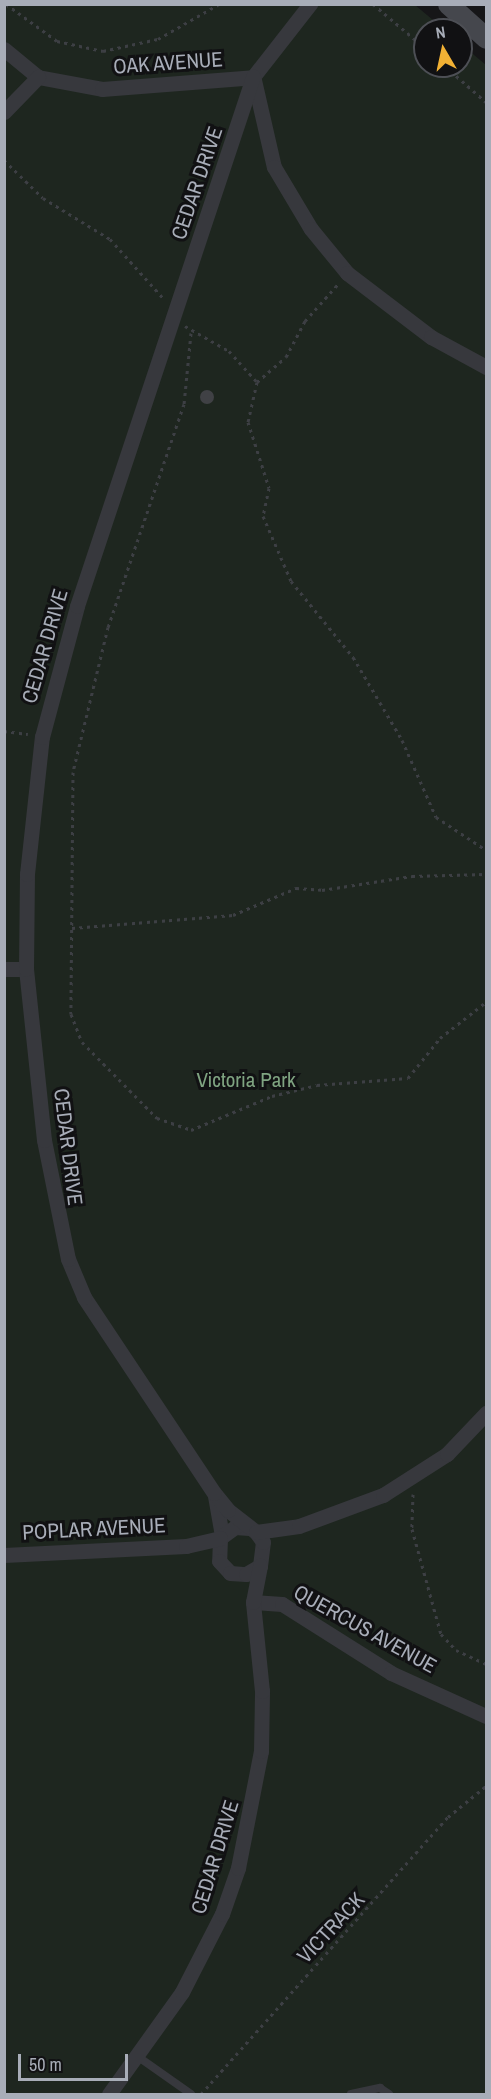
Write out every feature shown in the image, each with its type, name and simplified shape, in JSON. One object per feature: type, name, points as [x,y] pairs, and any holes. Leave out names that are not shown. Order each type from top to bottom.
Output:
[{"type":"main road","points":[[448,4],[486,38]]},
{"type":"street","name":"OAK AVENUE","points":[[4,49],[38,77],[102,89],[253,77],[310,4]]},
{"type":"street","points":[[4,112],[38,77]]},
{"type":"street","points":[[253,77],[274,167],[312,229],[347,273],[430,337],[486,367]]},
{"type":"street","name":"CEDAR DRIVE","points":[[253,77],[77,606],[42,736],[27,873],[26,969],[44,1140],[68,1259],[84,1297],[214,1494],[253,1530]]},
{"type":"street","points":[[4,969],[26,969]]},
{"type":"street","points":[[299,1526],[261,1563],[238,1575],[219,1561],[221,1537],[235,1527],[253,1530],[299,1526],[362,1504],[419,1475],[486,1413]]},
{"type":"street","name":"CEDAR DRIVE","points":[[214,1494],[221,1537]]},
{"type":"street","points":[[253,1530],[265,1548],[261,1563]]},
{"type":"street","name":"POPLAR AVENUE","points":[[4,1555],[186,1546],[221,1537]]},
{"type":"street","name":"POPLAR AVENUE","points":[[186,1546],[219,1561]]},
{"type":"street","name":"CEDAR DRIVE","points":[[109,2094],[182,1992],[222,1914],[238,1868],[261,1751],[262,1691],[253,1602],[261,1563]]},
{"type":"street","name":"CEDAR DRIVE","points":[[238,1575],[253,1602]]},
{"type":"street","name":"QUERCUS AVENUE","points":[[253,1602],[282,1604],[390,1673],[486,1716]]},
{"type":"lane","points":[[137,2056],[191,2094]]},
{"type":"lane","points":[[351,2094],[380,2088],[389,2094]]},
{"type":"path","points":[[6,4],[57,41],[103,51],[158,39],[219,4]]},
{"type":"path","points":[[373,4],[413,38]]},
{"type":"path","points":[[459,78],[486,102]]},
{"type":"path","points":[[4,160],[43,198],[110,239],[143,270],[175,315],[191,333],[229,351],[257,382]]},
{"type":"path","points":[[347,273],[305,321],[286,357],[257,382],[248,422],[270,488],[263,516],[273,548],[304,602],[353,657],[402,740],[435,817],[486,850]]},
{"type":"path","points":[[191,333],[184,404],[108,627],[73,772],[71,1014],[82,1042],[157,1118],[191,1130],[272,1096],[317,1084],[408,1078],[440,1038],[486,1002]]},
{"type":"path","points":[[4,731],[42,736]]},
{"type":"path","points":[[72,928],[233,915],[296,888],[322,890],[412,876],[486,874]]},
{"type":"path","points":[[419,1475],[411,1501],[412,1529],[441,1634],[456,1650],[486,1664]]},
{"type":"path","name":"VICTRACK","points":[[201,2094],[448,1817],[486,1786]]},
{"type":"green space","name":"Victoria Park","points":[[5,5],[415,5],[431,18],[413,18],[413,78],[473,78],[473,54],[486,65],[486,2094],[5,2094]]},
{"type":"building","points":[[204,390],[210,390],[214,397],[210,404],[204,404],[200,400],[200,394]]}]
